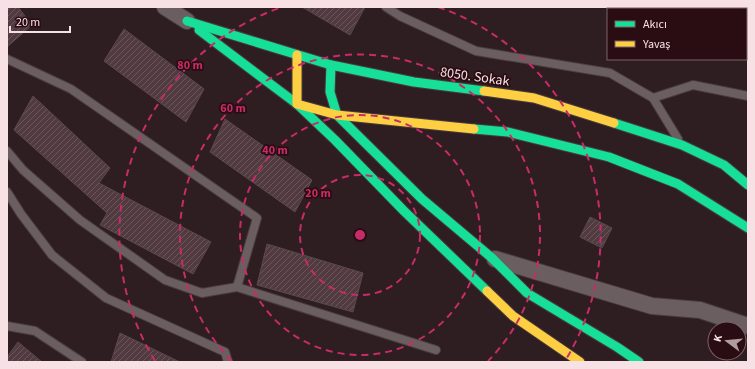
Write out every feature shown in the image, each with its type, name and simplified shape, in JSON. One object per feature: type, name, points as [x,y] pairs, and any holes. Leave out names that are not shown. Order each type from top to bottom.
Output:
[{"type":"street","points":[[165,7],[187,21],[297,104],[335,140],[404,211],[513,316],[580,362]]},
{"type":"street","name":"8050. Sokak","points":[[187,21],[331,66],[414,82],[534,98],[682,145],[724,165],[748,185]]},
{"type":"street","points":[[297,55],[297,104]]},
{"type":"street","points":[[331,66],[330,92],[337,116],[422,199],[492,258],[527,293],[617,347],[639,362]]},
{"type":"street","points":[[297,104],[337,116],[508,132],[609,157],[678,184],[748,228]]},
{"type":"street","points":[[492,258],[652,306],[700,310],[748,326]]},
{"type":"lane","points":[[386,7],[400,16],[476,51],[610,73],[653,98],[682,145]]},
{"type":"lane","points":[[7,58],[8,60],[71,89],[257,218],[237,287]]},
{"type":"lane","points":[[653,98],[692,85],[748,96]]},
{"type":"lane","points":[[7,151],[23,170],[80,220],[166,280],[202,293],[237,287],[436,350]]},
{"type":"lane","points":[[7,192],[21,214],[52,255],[106,298],[225,352],[228,362]]},
{"type":"lane","points":[[7,326],[35,331],[82,362]]},
{"type":"building","points":[[7,7],[18,7],[32,25],[7,47]]},
{"type":"building","points":[[302,7],[365,7],[350,35]]},
{"type":"building","points":[[124,29],[204,89],[186,122],[104,61]]},
{"type":"building","points":[[33,96],[110,168],[99,183],[211,242],[193,274],[100,225],[107,213],[14,130]]},
{"type":"building","points":[[225,119],[312,180],[295,212],[210,152]]},
{"type":"building","points":[[590,217],[612,228],[602,248],[580,237]]},
{"type":"building","points":[[267,244],[363,273],[353,312],[257,285]]},
{"type":"building","points":[[120,333],[180,362],[111,362]]},
{"type":"building","points":[[18,342],[42,362],[7,362],[7,357]]},
{"type":"traffic: fast","points":[[187,21],[331,65],[414,82],[484,91]]},
{"type":"traffic: fast","points":[[199,30],[297,104],[335,140],[404,211],[487,291]]},
{"type":"traffic: fast","points":[[331,65],[330,92],[337,115],[422,199],[492,258],[527,293],[617,347],[639,362]]},
{"type":"traffic: fast","points":[[614,123],[682,145],[724,165],[748,185]]},
{"type":"traffic: fast","points":[[474,129],[508,132],[609,157],[678,184],[748,228]]},
{"type":"traffic: slow","points":[[297,55],[297,104],[337,115],[474,129]]},
{"type":"traffic: slow","points":[[484,91],[534,98],[614,123]]},
{"type":"traffic: slow","points":[[487,291],[513,316],[580,362]]}]
